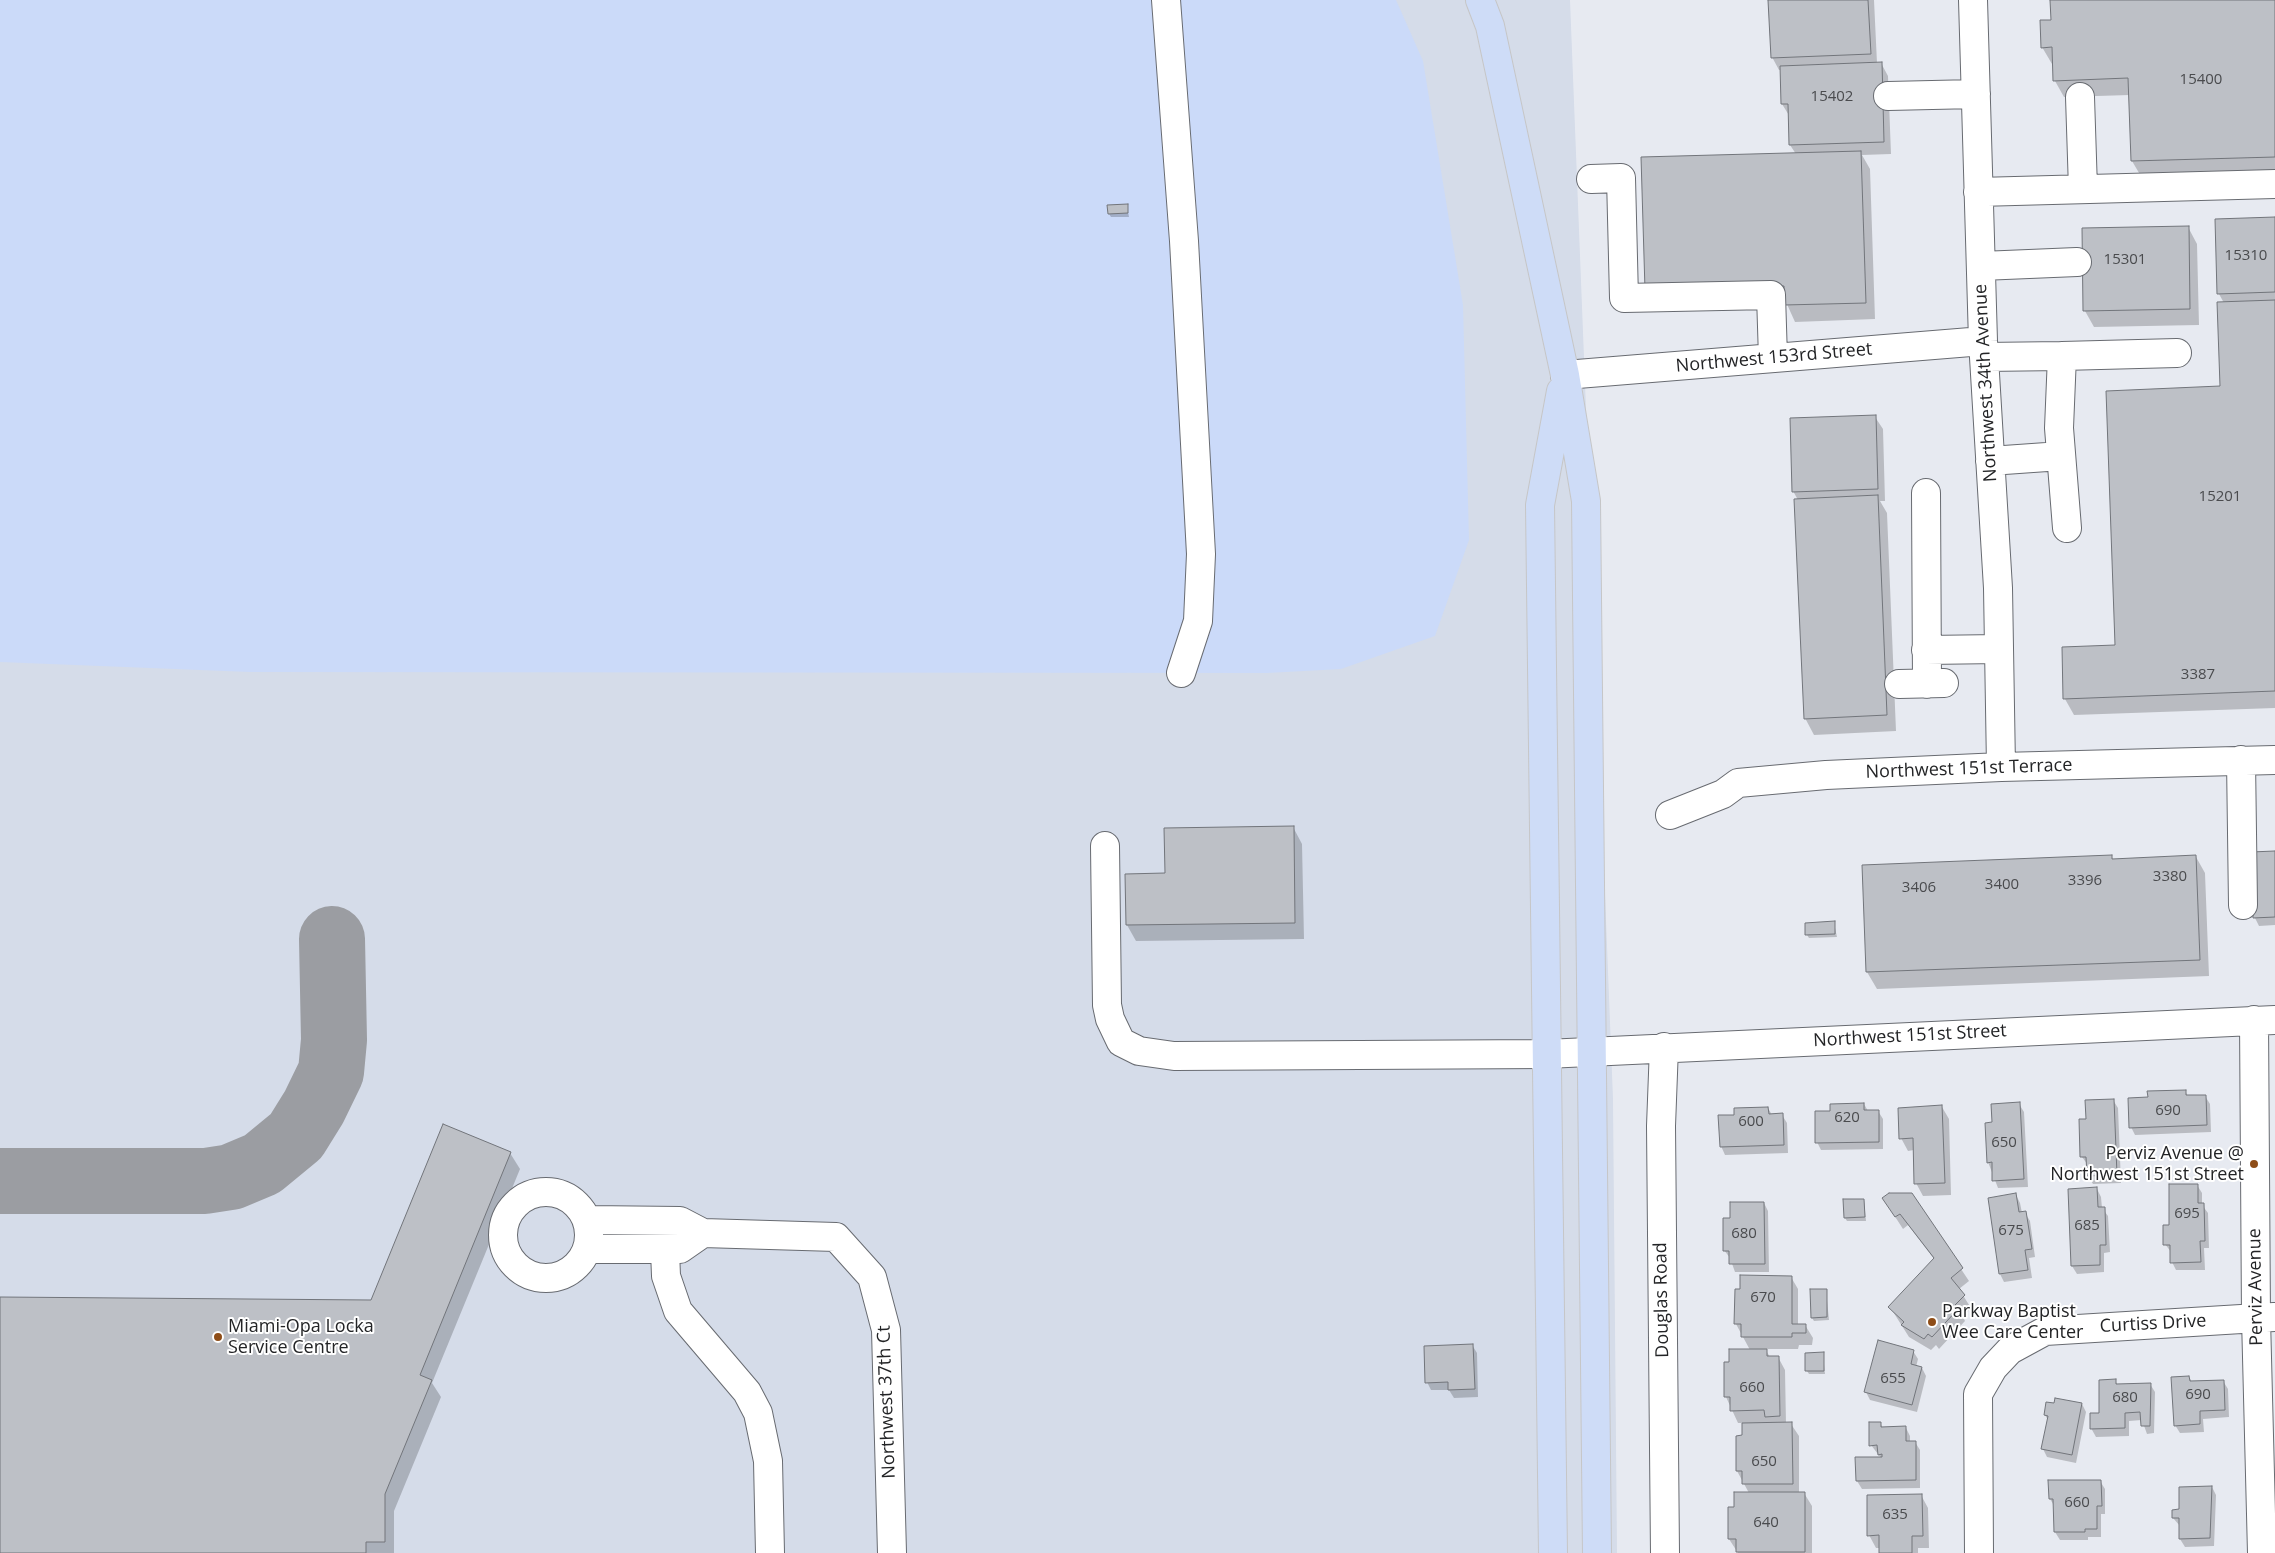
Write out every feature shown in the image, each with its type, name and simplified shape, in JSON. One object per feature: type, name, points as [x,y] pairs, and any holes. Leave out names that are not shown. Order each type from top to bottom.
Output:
[{"type":"main road","points":[[1480,0],[1490,26],[1564,375],[1586,501],[1597,1553]]},
{"type":"main road","points":[[1553,1553],[1540,505],[1564,375]]},
{"type":"street","points":[[1166,0],[1184,241],[1201,554],[1198,620],[1182,673]]},
{"type":"street","name":"Northwest 34th Avenue","points":[[1973,0],[1983,349],[1998,588],[2001,767]]},
{"type":"street","points":[[1888,96],[1976,94]]},
{"type":"street","points":[[2080,97],[2083,189]]},
{"type":"street","points":[[1591,179],[1621,178],[1624,298],[1771,295],[1773,358]]},
{"type":"street","points":[[1978,192],[2275,184]]},
{"type":"street","points":[[1980,266],[2077,262]]},
{"type":"street","name":"Northwest 153rd Street","points":[[1564,375],[1773,358],[1983,349],[2062,356],[2177,353]]},
{"type":"street","points":[[2062,356],[2059,428],[2067,528]]},
{"type":"street","points":[[1990,461],[2061,456]]},
{"type":"street","points":[[1900,684],[1935,683],[1926,650],[1926,493]]},
{"type":"street","points":[[1926,650],[1999,649]]},
{"type":"street","points":[[2241,760],[2243,905]]},
{"type":"street","name":"Northwest 151st Terrace","points":[[1670,815],[1723,794],[1738,783],[1826,775],[2001,767],[2275,760]]},
{"type":"street","name":"Northwest 151st Street","points":[[1105,846],[1107,1005],[1110,1019],[1122,1042],[1138,1051],[1174,1056],[1546,1054],[1591,1050],[2265,1020]]},
{"type":"street","name":"Perviz Avenue","points":[[2262,1553],[2266,1318],[2265,1020]]},
{"type":"street","name":"Douglas Road","points":[[1664,1047],[1661,1126],[1665,1553]]},
{"type":"street","points":[[556,1192],[577,1203],[588,1220],[590,1240],[587,1249],[581,1261],[570,1271],[557,1277],[543,1278],[526,1272],[514,1264],[507,1253],[503,1240],[504,1226],[513,1208],[528,1195],[556,1192]]},
{"type":"street","points":[[587,1249],[680,1249],[702,1233],[680,1221],[588,1220]]},
{"type":"street","name":"Northwest 37th Ct","points":[[702,1233],[836,1237],[872,1277],[886,1330],[892,1553]]},
{"type":"street","points":[[665,1250],[666,1276],[678,1311],[747,1392],[758,1413],[768,1461],[770,1553]]},
{"type":"street","name":"Curtiss Drive","points":[[1980,1553],[1978,1394],[1993,1368],[2010,1350],[2045,1331],[2266,1318]]},
{"type":"shaded area","points":[[0,0],[1570,0],[1613,1099],[1617,1553],[0,1553]]},
{"type":"shaded area","points":[[0,0],[1396,0],[1423,61],[1463,305],[1469,540],[1435,636],[1341,669],[1267,673],[250,672],[0,662]]},
{"type":"building","points":[[1768,0],[1868,0],[1871,54],[1771,58]]},
{"type":"building","points":[[2050,0],[2275,0],[2275,157],[2131,161],[2128,78],[2053,81],[2052,47],[2041,48],[2040,20],[2051,20]]},
{"type":"building","points":[[1882,62],[1884,142],[1789,145],[1788,104],[1781,104],[1780,66]]},
{"type":"building","points":[[1861,151],[1866,303],[1784,305],[1784,286],[1645,290],[1641,157]]},
{"type":"building","points":[[1128,204],[1128,213],[1108,214],[1107,205]]},
{"type":"building","points":[[2275,217],[2275,292],[2217,294],[2215,219]]},
{"type":"building","points":[[2189,226],[2190,309],[2083,311],[2082,228]]},
{"type":"building","points":[[2275,300],[2275,691],[2063,699],[2062,647],[2115,645],[2106,391],[2220,386],[2217,302]]},
{"type":"building","points":[[1876,415],[1878,489],[1792,492],[1790,418]]},
{"type":"building","points":[[1878,495],[1887,715],[1804,719],[1794,499]]},
{"type":"building","points":[[1294,826],[1295,923],[1126,925],[1125,874],[1165,873],[1164,828]]},
{"type":"building","points":[[2275,851],[2275,917],[2253,918],[2251,852]]},
{"type":"building","points":[[2112,855],[2112,859],[2196,855],[2200,960],[1866,972],[1862,865]]},
{"type":"building","points":[[1835,921],[1835,934],[1805,935],[1805,923]]},
{"type":"building","points":[[2186,1090],[2186,1095],[2206,1095],[2207,1125],[2129,1128],[2128,1098],[2148,1097],[2147,1091]]},
{"type":"building","points":[[2114,1099],[2117,1175],[2087,1176],[2086,1157],[2080,1157],[2079,1119],[2086,1119],[2085,1100]]},
{"type":"building","points":[[2020,1102],[2024,1179],[1992,1181],[1992,1162],[1987,1163],[1985,1123],[1992,1122],[1991,1104]]},
{"type":"building","points":[[1864,1103],[1864,1110],[1879,1110],[1879,1142],[1815,1143],[1815,1111],[1830,1111],[1830,1104]]},
{"type":"building","points":[[1942,1105],[1945,1183],[1914,1184],[1913,1138],[1899,1139],[1898,1108]]},
{"type":"building","points":[[1768,1107],[1769,1114],[1783,1113],[1784,1145],[1720,1147],[1718,1115],[1734,1115],[1734,1108]]},
{"type":"building","name":"Miami-Opa Locka Service Centre","points":[[443,1124],[511,1152],[420,1375],[432,1380],[385,1494],[385,1542],[366,1542],[366,1553],[0,1553],[0,1297],[371,1300]]},
{"type":"building","points":[[2169,1184],[2198,1184],[2198,1203],[2204,1203],[2205,1241],[2200,1241],[2201,1262],[2170,1263],[2170,1245],[2163,1245],[2163,1225],[2169,1225]]},
{"type":"building","points":[[2097,1187],[2098,1207],[2105,1207],[2106,1245],[2100,1245],[2100,1265],[2071,1266],[2068,1189]]},
{"type":"building","points":[[1889,1193],[1912,1193],[1963,1268],[1951,1278],[1965,1295],[1955,1305],[1959,1308],[1932,1337],[1928,1334],[1924,1339],[1901,1325],[1904,1322],[1888,1307],[1934,1258],[1900,1214],[1895,1217],[1882,1198]]},
{"type":"building","points":[[2016,1193],[2019,1212],[2026,1211],[2032,1249],[2025,1250],[2028,1270],[1999,1274],[1988,1198]]},
{"type":"building","points":[[1843,1199],[1864,1199],[1865,1217],[1844,1218]]},
{"type":"building","points":[[1730,1202],[1764,1202],[1765,1264],[1729,1264],[1729,1251],[1723,1251],[1723,1218],[1730,1218]]},
{"type":"building","points":[[1740,1275],[1792,1276],[1792,1324],[1806,1324],[1806,1333],[1792,1333],[1792,1337],[1741,1337],[1741,1324],[1734,1324],[1735,1289],[1740,1289]]},
{"type":"building","points":[[1810,1289],[1827,1289],[1827,1317],[1811,1318]]},
{"type":"building","points":[[1878,1340],[1914,1350],[1911,1364],[1922,1367],[1912,1405],[1864,1392]]},
{"type":"building","points":[[1473,1344],[1475,1389],[1448,1390],[1448,1382],[1425,1383],[1424,1346]]},
{"type":"building","points":[[1729,1349],[1767,1349],[1767,1356],[1779,1356],[1780,1416],[1765,1417],[1764,1410],[1730,1411],[1730,1397],[1724,1397],[1724,1362],[1729,1362]]},
{"type":"building","points":[[1824,1352],[1824,1371],[1805,1371],[1805,1353]]},
{"type":"building","points":[[2189,1376],[2190,1381],[2224,1380],[2225,1410],[2200,1411],[2200,1424],[2174,1426],[2171,1377]]},
{"type":"building","points":[[2116,1379],[2116,1384],[2151,1383],[2150,1426],[2141,1426],[2140,1412],[2125,1413],[2125,1428],[2090,1429],[2090,1413],[2099,1413],[2099,1380]]},
{"type":"building","points":[[2055,1398],[2082,1403],[2072,1455],[2041,1449],[2048,1416],[2044,1415],[2046,1402],[2054,1403]]},
{"type":"building","points":[[1792,1422],[1793,1484],[1742,1484],[1742,1471],[1736,1471],[1736,1436],[1742,1435],[1742,1423]]},
{"type":"building","points":[[1869,1422],[1881,1422],[1881,1427],[1906,1426],[1906,1441],[1916,1441],[1916,1480],[1856,1481],[1855,1457],[1882,1457],[1882,1454],[1878,1455],[1877,1445],[1869,1446]]},
{"type":"building","points":[[2048,1480],[2101,1480],[2102,1506],[2097,1506],[2097,1529],[2085,1529],[2085,1532],[2054,1532],[2053,1499],[2049,1499]]},
{"type":"building","points":[[2212,1486],[2210,1538],[2179,1539],[2179,1518],[2172,1518],[2172,1510],[2179,1509],[2179,1487]]},
{"type":"building","points":[[1734,1492],[1805,1492],[1805,1552],[1736,1552],[1736,1539],[1728,1539],[1728,1507],[1734,1507]]},
{"type":"building","points":[[1922,1494],[1923,1536],[1912,1536],[1912,1553],[1879,1553],[1879,1535],[1867,1536],[1867,1495]]},
{"type":"taxiway","points":[[0,1181],[205,1181],[231,1177],[262,1164],[296,1136],[314,1107],[331,1072],[334,1040],[332,939]]},
{"type":"place","name":"Perviz Avenue @ Northwest 151st Street","points":[[2254,1164]]},
{"type":"place","name":"Parkway Baptist Wee Care Center","points":[[1932,1322]]},
{"type":"place","name":"Miami-Opa Locka Service Centre","points":[[218,1337]]}]
